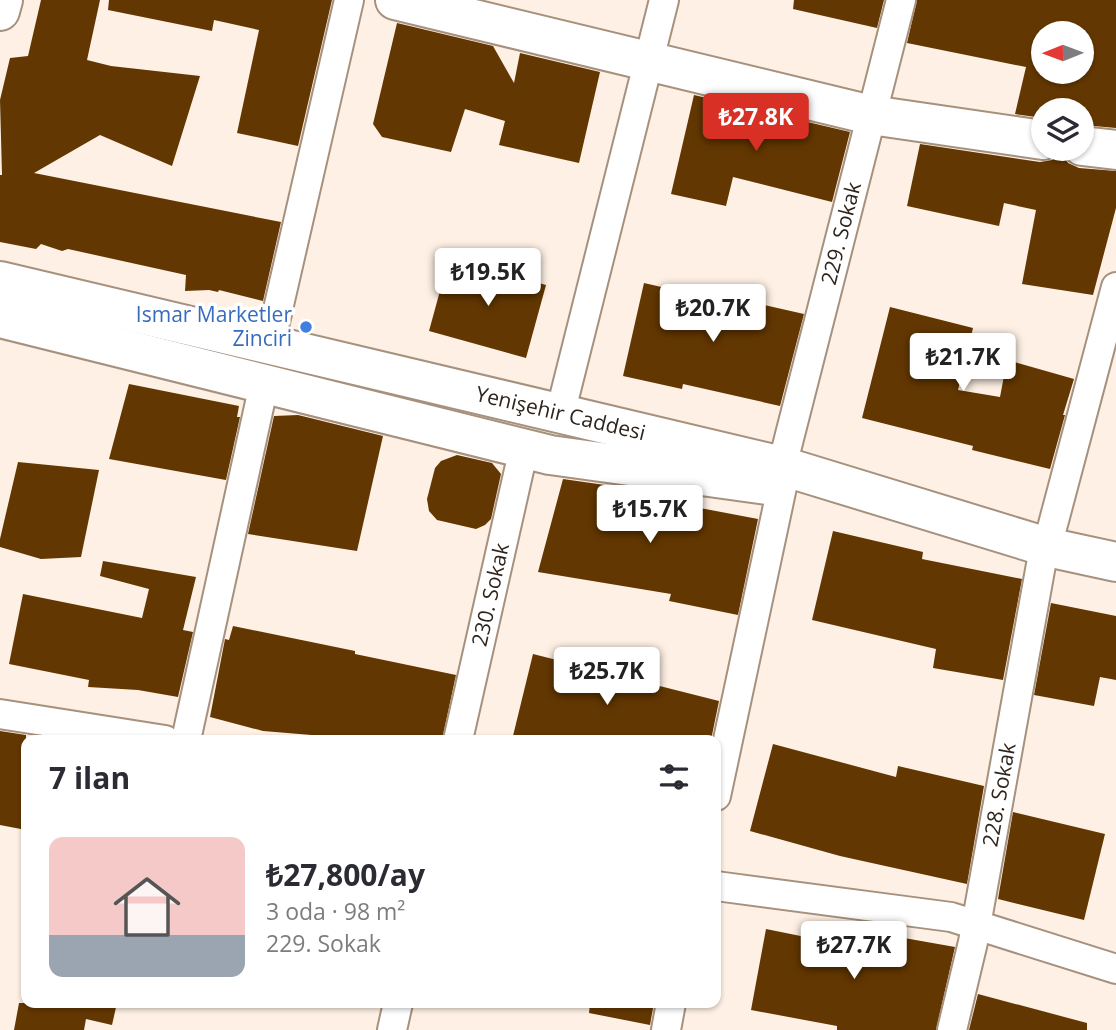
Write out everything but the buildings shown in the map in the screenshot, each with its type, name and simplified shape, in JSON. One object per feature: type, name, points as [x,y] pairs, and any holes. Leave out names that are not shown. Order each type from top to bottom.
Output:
[{"type":"main road","points":[[0,10],[3,0]]},
{"type":"main road","points":[[395,0],[871,115],[1031,138]]},
{"type":"main road","points":[[1094,147],[1116,150]]},
{"type":"main road","name":"Yenişehir Caddesi","points":[[0,281],[561,414],[1045,553],[1116,576]]},
{"type":"main road","name":"Yenişehir Caddesi","points":[[0,318],[550,455],[782,477]]},
{"type":"main road","name":"Yenişehir Caddesi","points":[[1045,553],[1116,562]]},
{"type":"street","points":[[270,344],[349,0]]},
{"type":"street","points":[[561,414],[664,0]]},
{"type":"street","name":"229. Sokak","points":[[721,772],[782,477],[901,0]]},
{"type":"street","name":"228. Sokak","points":[[952,1030],[976,925],[1045,553],[1116,287]]},
{"type":"street","points":[[187,735],[264,384]]},
{"type":"street","name":"230. Sokak","points":[[459,735],[524,448]]},
{"type":"street","points":[[0,714],[132,735]]},
{"type":"street","points":[[721,887],[951,917],[1116,969]]},
{"type":"street","points":[[392,1030],[397,1008]]},
{"type":"street","points":[[666,1030],[670,1008]]},
{"type":"place","name":"Ismar Marketler Zinciri","points":[[306,327]]}]
